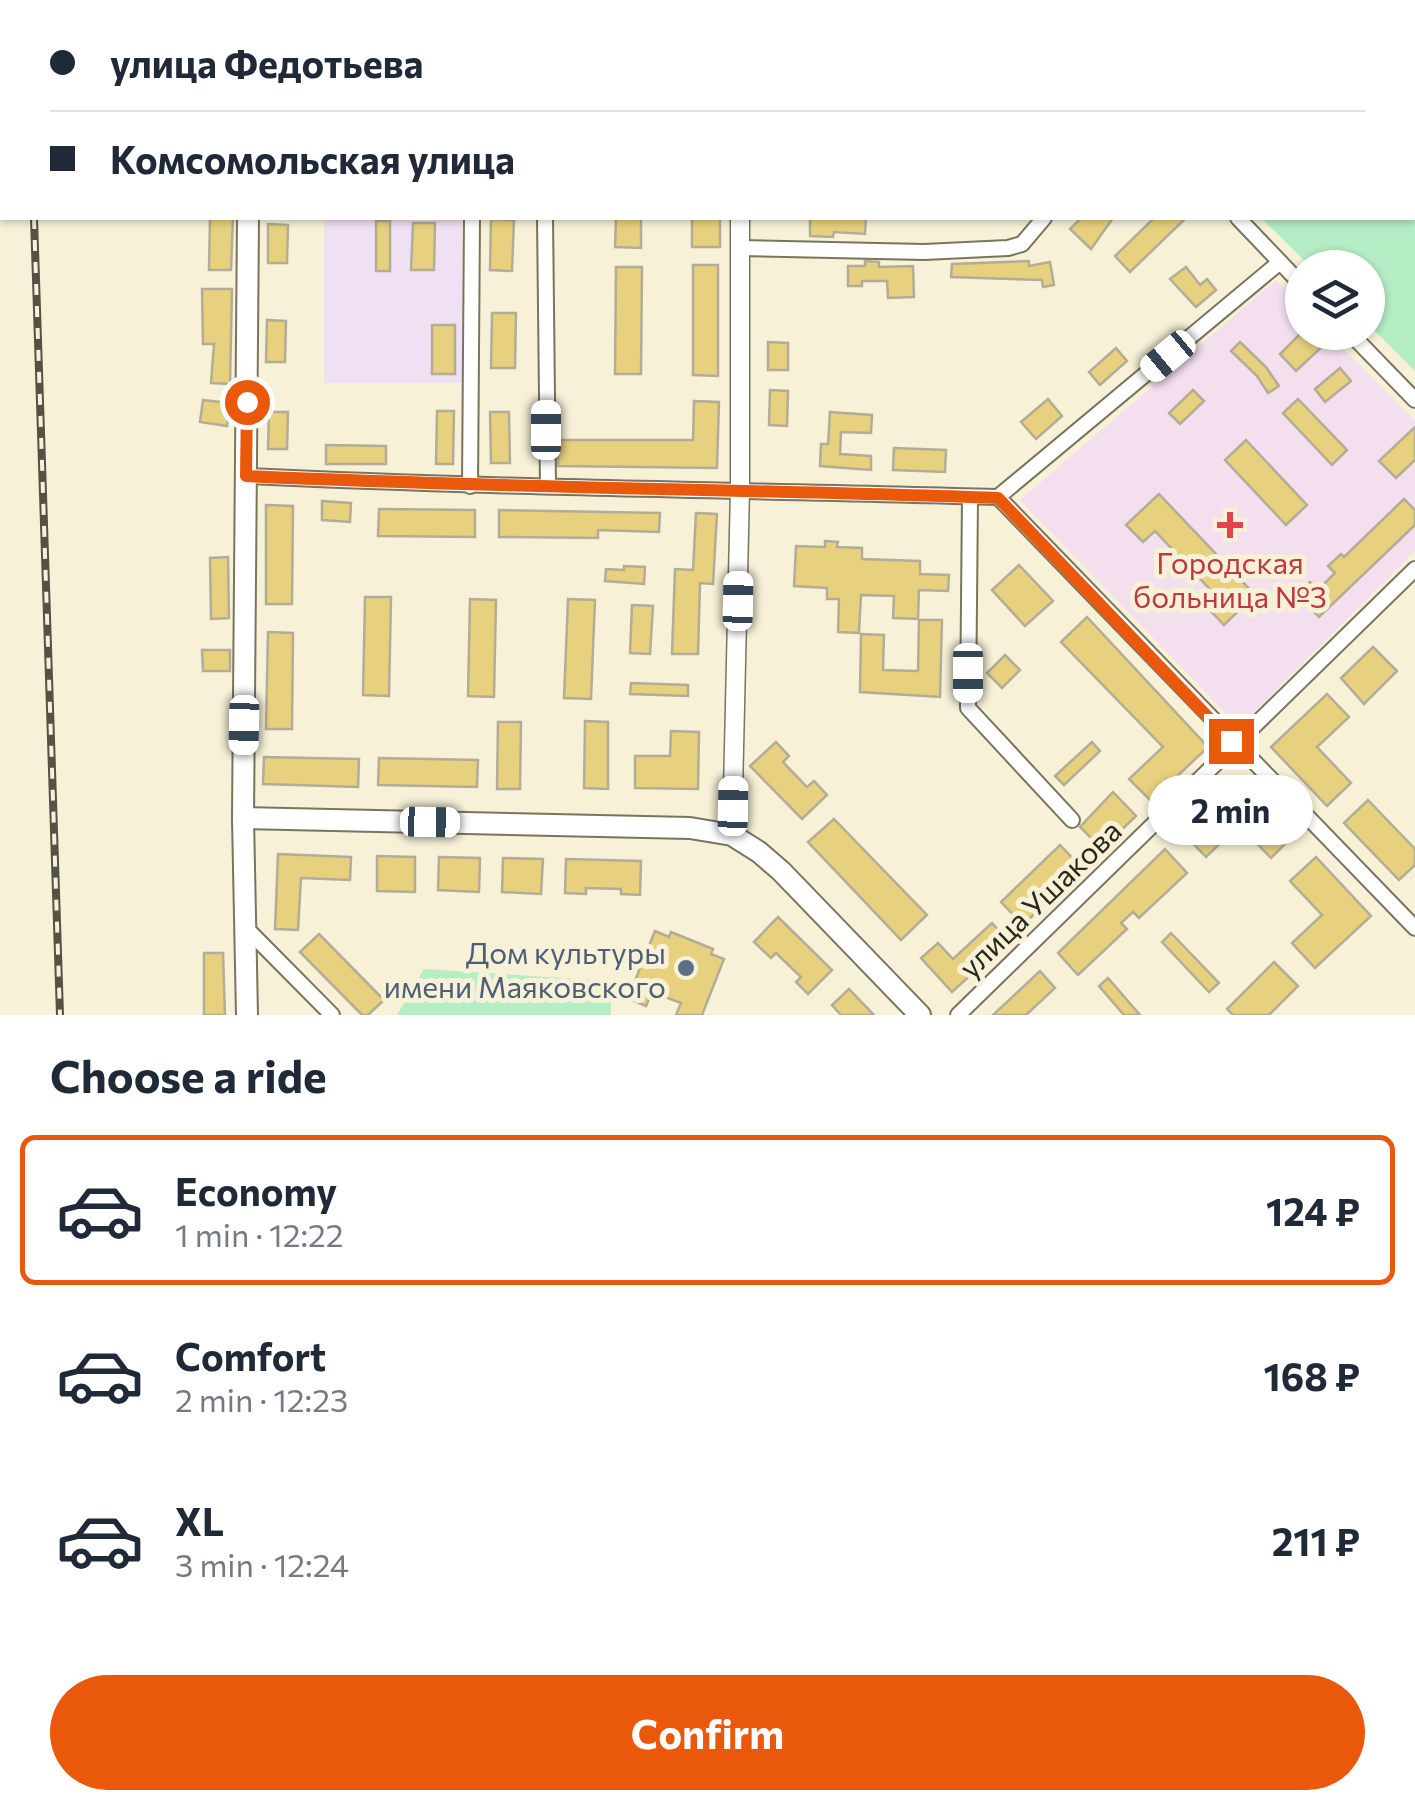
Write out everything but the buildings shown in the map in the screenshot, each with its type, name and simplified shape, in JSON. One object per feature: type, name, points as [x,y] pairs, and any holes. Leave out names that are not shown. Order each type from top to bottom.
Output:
[{"type":"main road","points":[[247,1015],[243,818],[248,220]]},
{"type":"main road","points":[[243,818],[690,828],[732,835],[781,871],[920,1015]]},
{"type":"street","points":[[470,486],[472,220]]},
{"type":"street","points":[[545,220],[548,486]]},
{"type":"street","points":[[732,835],[740,489],[740,220]]},
{"type":"street","points":[[740,248],[924,252],[1008,248],[1022,244],[1042,220]]},
{"type":"street","points":[[1240,220],[1285,267]]},
{"type":"street","points":[[998,498],[1280,262]]},
{"type":"street","points":[[1366,350],[1415,400]]},
{"type":"street","points":[[246,476],[470,486],[740,489],[998,498],[1415,928]]},
{"type":"street","points":[[970,496],[968,708],[1072,820]]},
{"type":"street","name":"улица Ушакова","points":[[958,1015],[1414,573]]},
{"type":"street","points":[[245,926],[332,1015]]},
{"type":"shaded area","points":[[324,220],[462,220],[463,383],[324,383]]},
{"type":"shaded area","name":"Городская больница №3","points":[[1276,280],[1285,289],[1285,350],[1345,350],[1415,421],[1415,551],[1239,727],[1020,500]]},
{"type":"green space","points":[[1263,220],[1415,220],[1415,371],[1385,341],[1385,250],[1294,250]]},
{"type":"green space","points":[[424,969],[610,981],[611,1015],[397,1015]]},
{"type":"railway","points":[[34,220],[60,1015]]},
{"type":"place","name":"Городская больница №3","points":[[1230,525]]},
{"type":"place","name":"Дом культуры имени Маяковского","points":[[686,968]]},
{"type":"route","points":[[247,402],[246,476],[470,486],[740,489],[998,498],[1231,741]]}]
